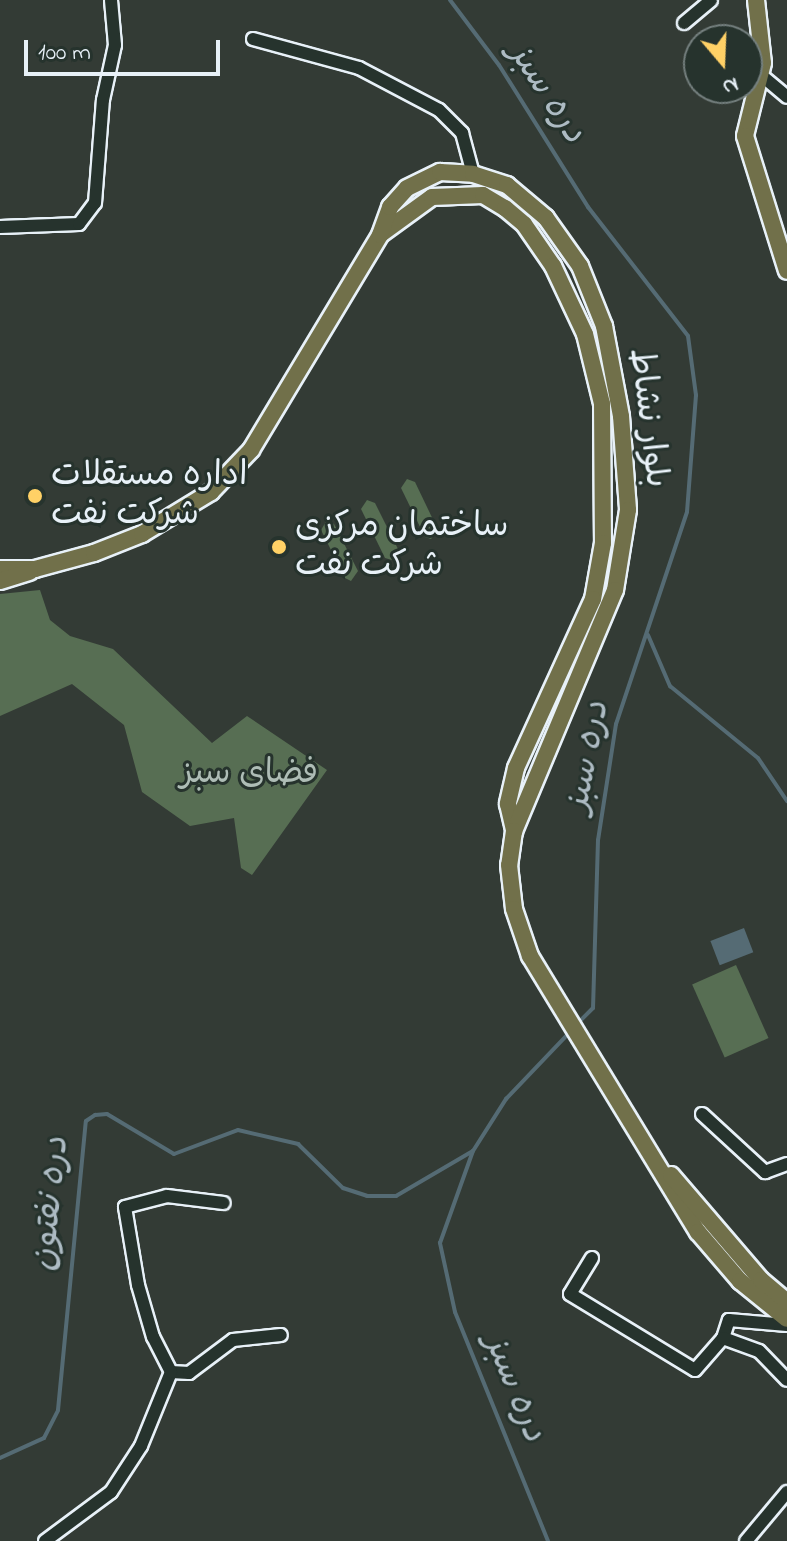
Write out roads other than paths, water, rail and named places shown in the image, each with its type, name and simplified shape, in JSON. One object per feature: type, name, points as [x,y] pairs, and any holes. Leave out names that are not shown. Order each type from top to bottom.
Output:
[{"type":"main road","points":[[756,0],[758,24]]},
{"type":"main road","points":[[751,104],[746,119],[746,144],[787,271]]},
{"type":"main road","name":"بلوار نشاط","points":[[0,581],[142,534],[211,492],[251,450],[380,235],[390,207],[407,188],[440,172],[473,174],[507,185],[546,218],[580,266],[604,326],[621,416],[628,510],[615,590],[514,831]]},
{"type":"main road","name":"بلوار نشاط","points":[[380,235],[432,197],[483,195],[524,224],[553,266],[585,334],[602,404],[604,528],[593,599],[516,768],[508,804],[514,831],[511,890],[530,956],[698,1232],[740,1281],[787,1322]]},
{"type":"main road","name":"بلوار نشاط","points":[[0,569],[35,569]]},
{"type":"main road","name":"بلوار نشاط","points":[[646,1147],[761,1280],[787,1302]]},
{"type":"street","points":[[0,227],[79,224],[95,203],[103,100],[115,45],[111,0]]},
{"type":"street","points":[[684,23],[711,0]]},
{"type":"street","points":[[253,39],[359,68],[439,110],[462,133],[473,174]]},
{"type":"street","points":[[763,77],[787,97]]},
{"type":"street","points":[[702,1114],[765,1172],[787,1164]]},
{"type":"street","points":[[45,1541],[111,1492],[141,1446],[171,1372],[153,1337],[138,1285],[125,1207],[167,1196],[224,1203]]},
{"type":"street","points":[[592,1258],[570,1294],[695,1370],[723,1338],[729,1320],[787,1322]]},
{"type":"street","points":[[171,1372],[189,1373],[233,1340],[281,1335]]},
{"type":"street","points":[[723,1338],[759,1351],[787,1380]]},
{"type":"street","points":[[746,1541],[787,1492]]},
{"type":"water","points":[[744,928],[753,952],[720,965],[710,941]]},
{"type":"waterway","name":"دره سبز","points":[[450,0],[499,65],[588,207],[688,336],[696,395],[687,512],[616,724],[598,840],[593,1008],[578,1023]]},
{"type":"waterway","points":[[648,635],[670,686],[758,758],[787,801]]},
{"type":"waterway","name":"دره سبز","points":[[548,1541],[455,1312],[440,1243],[473,1151],[506,1099],[569,1033]]},
{"type":"waterway","name":"دره نفتون","points":[[0,1458],[44,1438],[58,1410],[86,1121],[95,1115],[107,1114],[174,1154],[238,1130],[298,1144],[343,1188],[367,1196],[396,1196],[473,1151]]},
{"type":"place","name":"اداره مستقلات شرکت نفت","points":[[35,496]]},
{"type":"place","name":"ساختمان مرکزی شرکت نفت","points":[[279,547]]},
{"type":"park label","name":"فضای سبز","points":[[249,775]]}]
